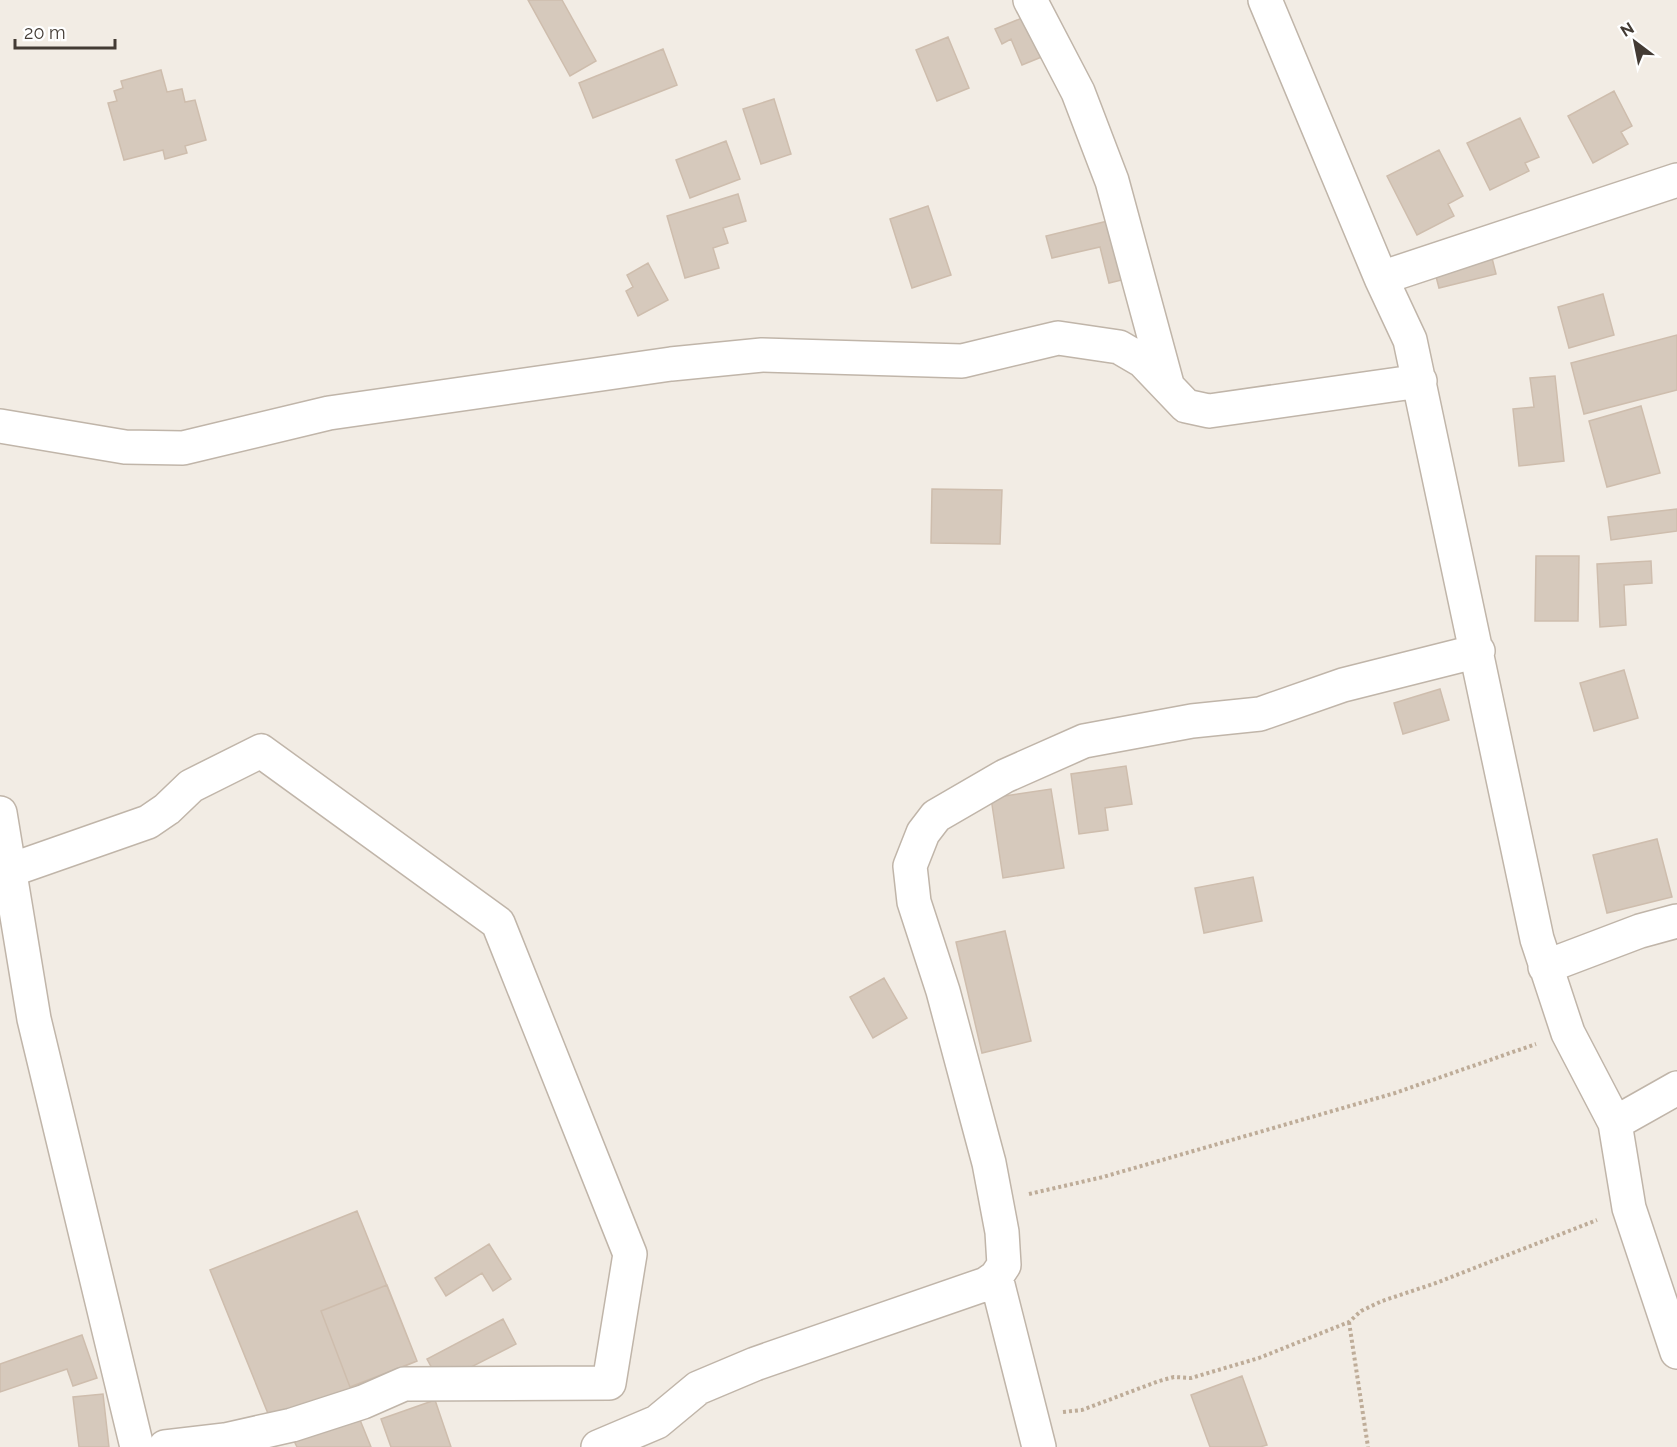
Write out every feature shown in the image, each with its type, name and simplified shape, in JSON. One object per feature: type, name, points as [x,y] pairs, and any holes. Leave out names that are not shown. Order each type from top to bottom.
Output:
[{"type":"street","points":[[1030,0],[1078,92],[1113,181],[1168,387]]},
{"type":"street","points":[[1265,0],[1381,278],[1410,340],[1478,651],[1537,939],[1568,1033],[1615,1123],[1629,1208],[1677,1352]]},
{"type":"street","points":[[1381,278],[1677,180]]},
{"type":"street","points":[[0,426],[125,447],[183,448],[329,413],[671,364],[762,355],[962,361],[1058,338],[1119,347],[1143,361],[1186,406],[1209,411],[1420,381]]},
{"type":"street","points":[[598,1447],[657,1422],[698,1388],[823,1340],[986,1284],[996,1277],[1004,1264],[989,1163],[944,991],[914,902],[909,866],[923,833],[936,816],[1005,776],[1084,741],[1192,721],[1260,714],[1343,685],[1478,651]]},
{"type":"street","points":[[8,871],[148,822],[167,809],[191,786],[261,752],[498,923],[630,1254],[609,1383],[404,1384],[363,1402],[292,1425],[225,1440],[165,1447]]},
{"type":"street","points":[[0,813],[34,1019],[137,1447]]},
{"type":"street","points":[[1545,967],[1640,931],[1677,921]]},
{"type":"street","points":[[1615,1123],[1677,1088]]},
{"type":"street","points":[[996,1277],[1039,1447]]},
{"type":"path","points":[[996,1202],[1103,1177],[1395,1093],[1568,1033]]},
{"type":"path","points":[[1061,1412],[1082,1410],[1174,1377],[1191,1378],[1227,1368],[1349,1322],[1361,1311],[1382,1301],[1436,1283],[1629,1208]]},
{"type":"path","points":[[1349,1322],[1363,1430],[1368,1447]]},
{"type":"building","points":[[528,0],[562,0],[596,61],[570,76]]},
{"type":"building","points":[[1027,16],[1044,56],[1022,65],[1011,39],[1002,44],[995,29]]},
{"type":"building","points":[[948,37],[969,88],[937,101],[916,50]]},
{"type":"building","points":[[663,49],[677,85],[593,118],[579,83]]},
{"type":"building","points":[[161,70],[167,92],[182,89],[185,102],[195,100],[206,140],[185,146],[187,153],[165,159],[163,150],[124,160],[108,103],[117,101],[114,91],[123,88],[121,81]]},
{"type":"building","points":[[1614,91],[1632,126],[1621,132],[1628,144],[1593,163],[1568,116]]},
{"type":"building","points":[[774,99],[791,154],[761,164],[743,109]]},
{"type":"building","points":[[1520,118],[1539,157],[1525,163],[1529,171],[1490,190],[1467,143]]},
{"type":"building","points":[[726,141],[740,179],[690,198],[676,160]]},
{"type":"building","points":[[1439,150],[1463,196],[1448,204],[1454,216],[1417,235],[1387,176]]},
{"type":"building","points":[[738,194],[746,221],[723,228],[728,243],[713,248],[719,268],[685,278],[667,216]]},
{"type":"building","points":[[928,206],[951,275],[912,288],[890,219]]},
{"type":"building","points":[[1116,219],[1130,278],[1109,283],[1100,247],[1052,258],[1046,236]]},
{"type":"building","points":[[1490,250],[1496,274],[1439,288],[1433,265]]},
{"type":"building","points":[[648,263],[668,300],[638,316],[626,291],[633,287],[627,275]]},
{"type":"building","points":[[1603,294],[1614,335],[1569,348],[1558,307]]},
{"type":"building","points":[[1677,335],[1677,390],[1584,414],[1571,363]]},
{"type":"building","points":[[1555,376],[1564,461],[1519,466],[1513,409],[1534,407],[1530,378]]},
{"type":"building","points":[[1641,406],[1660,473],[1607,487],[1589,421]]},
{"type":"building","points":[[932,489],[1002,490],[1000,544],[931,543]]},
{"type":"building","points":[[1677,509],[1677,531],[1611,540],[1608,517]]},
{"type":"building","points":[[1536,556],[1579,556],[1578,621],[1535,621]]},
{"type":"building","points":[[1651,561],[1652,583],[1624,585],[1626,625],[1600,627],[1597,564]]},
{"type":"building","points":[[1624,670],[1638,718],[1594,731],[1580,683]]},
{"type":"building","points":[[1440,689],[1449,720],[1403,734],[1394,703]]},
{"type":"building","points":[[1126,766],[1132,804],[1105,808],[1108,830],[1079,834],[1071,774]]},
{"type":"building","points":[[1051,789],[1064,868],[1003,878],[991,798]]},
{"type":"building","points":[[1657,839],[1672,897],[1607,913],[1593,855]]},
{"type":"building","points":[[1253,877],[1262,921],[1204,933],[1195,888]]},
{"type":"building","points":[[1005,931],[1031,1041],[982,1053],[956,942]]},
{"type":"building","points":[[884,978],[907,1018],[873,1038],[850,997]]},
{"type":"building","points":[[357,1211],[417,1361],[271,1421],[210,1270]]},
{"type":"building","points":[[489,1244],[511,1279],[493,1291],[482,1273],[446,1296],[435,1278]]},
{"type":"building","points":[[387,1285],[417,1361],[350,1387],[321,1311]]},
{"type":"building","points":[[503,1319],[516,1344],[440,1383],[427,1359]]},
{"type":"building","points":[[82,1335],[97,1378],[73,1386],[67,1369],[0,1392],[0,1364]]},
{"type":"building","points":[[1242,1376],[1267,1445],[1210,1447],[1191,1395]]},
{"type":"building","points":[[103,1394],[109,1447],[79,1447],[73,1397]]},
{"type":"building","points":[[435,1400],[451,1447],[391,1447],[381,1419]]},
{"type":"building","points":[[358,1415],[371,1447],[297,1447],[294,1441]]}]
